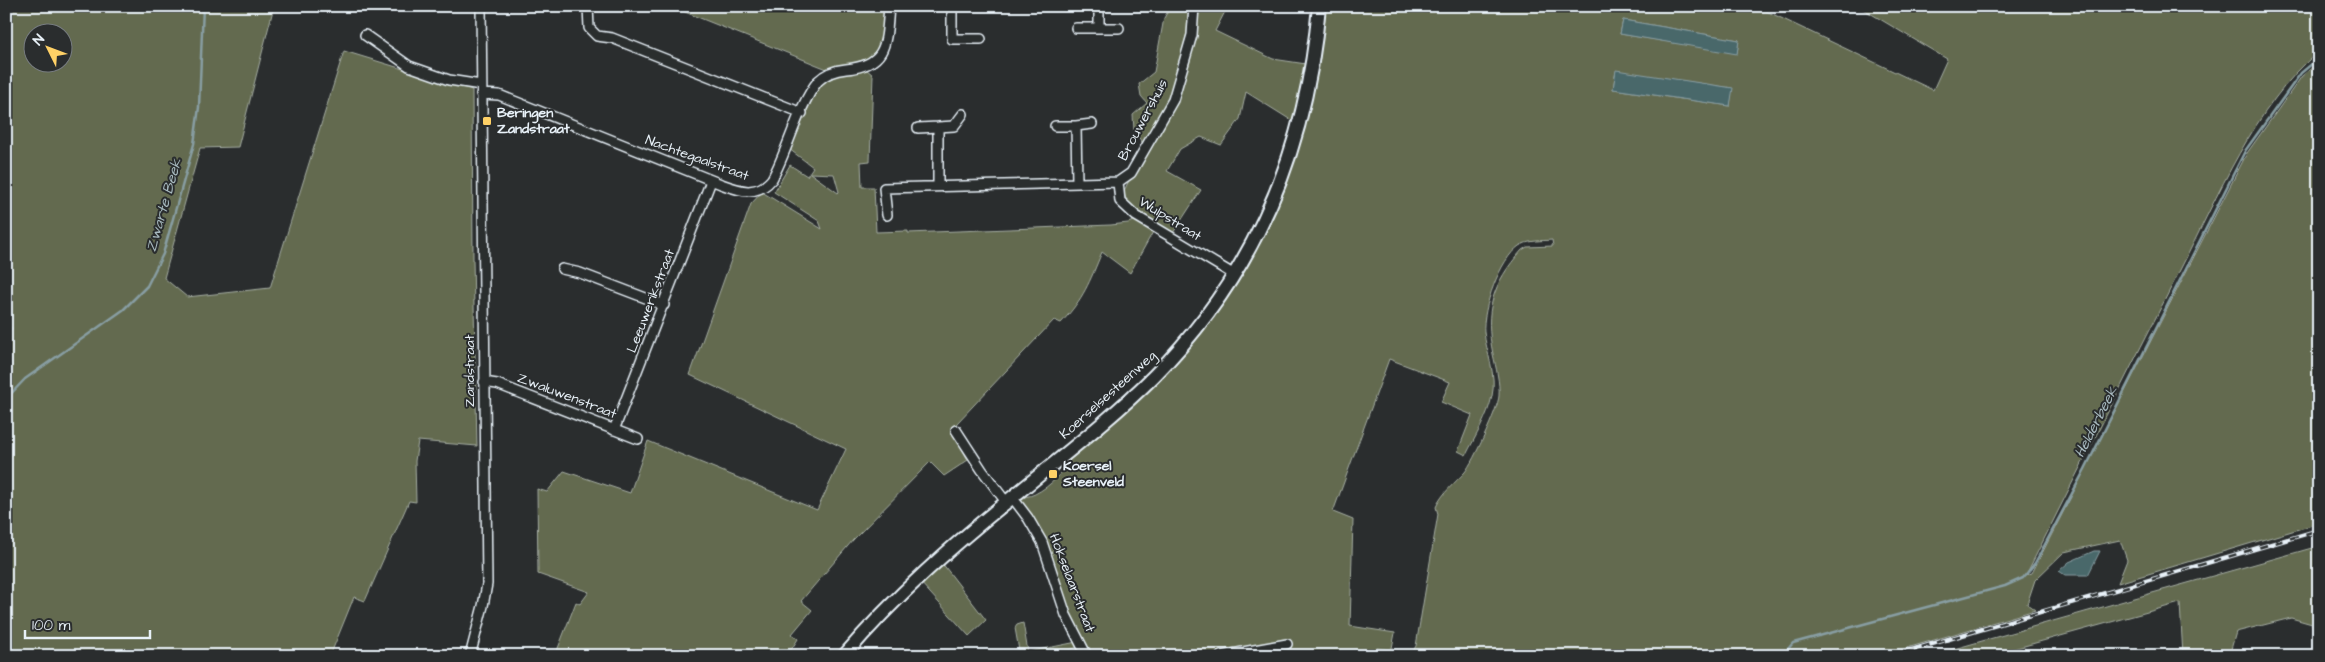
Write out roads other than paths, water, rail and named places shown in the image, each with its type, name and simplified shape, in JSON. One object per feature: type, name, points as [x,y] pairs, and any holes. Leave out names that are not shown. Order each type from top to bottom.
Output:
[{"type":"street","name":"Zandstraat","points":[[470,656],[487,584],[481,6]]},
{"type":"street","points":[[588,6],[589,28],[597,36],[612,38],[802,113]]},
{"type":"street","name":"Nachtegaalstraat","points":[[481,89],[711,180],[746,192],[760,190],[767,185],[776,170],[812,90],[827,74],[834,70],[866,66],[878,58],[885,45],[889,6]]},
{"type":"street","points":[[952,6],[952,39],[981,39]]},
{"type":"street","points":[[1099,6],[1099,28]]},
{"type":"street","name":"Brouwershuis","points":[[1118,182],[1131,173],[1173,100],[1192,35],[1194,6]]},
{"type":"street","name":"Koerselsesteenweg","points":[[844,656],[874,620],[910,584],[1130,398],[1153,376],[1205,318],[1233,274],[1272,205],[1303,116],[1312,70],[1319,6]]},
{"type":"street","points":[[1076,28],[1119,28]]},
{"type":"street","points":[[366,35],[409,66],[481,89]]},
{"type":"street","points":[[918,128],[954,126],[963,114]]},
{"type":"street","points":[[1055,126],[1092,124]]},
{"type":"street","points":[[1076,126],[1077,183]]},
{"type":"street","points":[[938,127],[938,186]]},
{"type":"street","name":"Leeuwerikstraat","points":[[614,430],[711,180]]},
{"type":"street","points":[[887,215],[884,188],[1118,182]]},
{"type":"street","name":"Wulpstraat","points":[[1118,182],[1120,201],[1136,216],[1233,274]]},
{"type":"street","points":[[562,269],[580,273],[664,305]]},
{"type":"street","name":"Zwaluwenstraat","points":[[484,382],[497,384],[638,439]]},
{"type":"street","name":"Hokselaarstraat","points":[[956,430],[982,470],[1028,518],[1042,542],[1066,615],[1087,656]]},
{"type":"street","points":[[1221,656],[1287,644]]},
{"type":"water","points":[[1623,20],[1739,40],[1737,54],[1620,34]]},
{"type":"water","points":[[1616,70],[1733,88],[1730,106],[1613,89]]},
{"type":"water","points":[[2094,551],[2100,551],[2088,575],[2065,575],[2059,571],[2069,562]]},
{"type":"waterway","name":"Zwarte Beek","points":[[6,399],[25,379],[123,310],[147,286],[163,254],[194,144],[199,107],[203,6]]},
{"type":"waterway","name":"Helderbeek","points":[[1782,656],[1793,643],[2005,586],[2023,578],[2035,563],[2085,469],[2245,151],[2301,73],[2319,58]]},
{"type":"railway","points":[[1891,656],[2319,530]]},
{"type":"place","name":"Beringen Zandstraat","points":[[487,121]]},
{"type":"place","name":"Koersel Steenveld","points":[[1053,474]]}]
